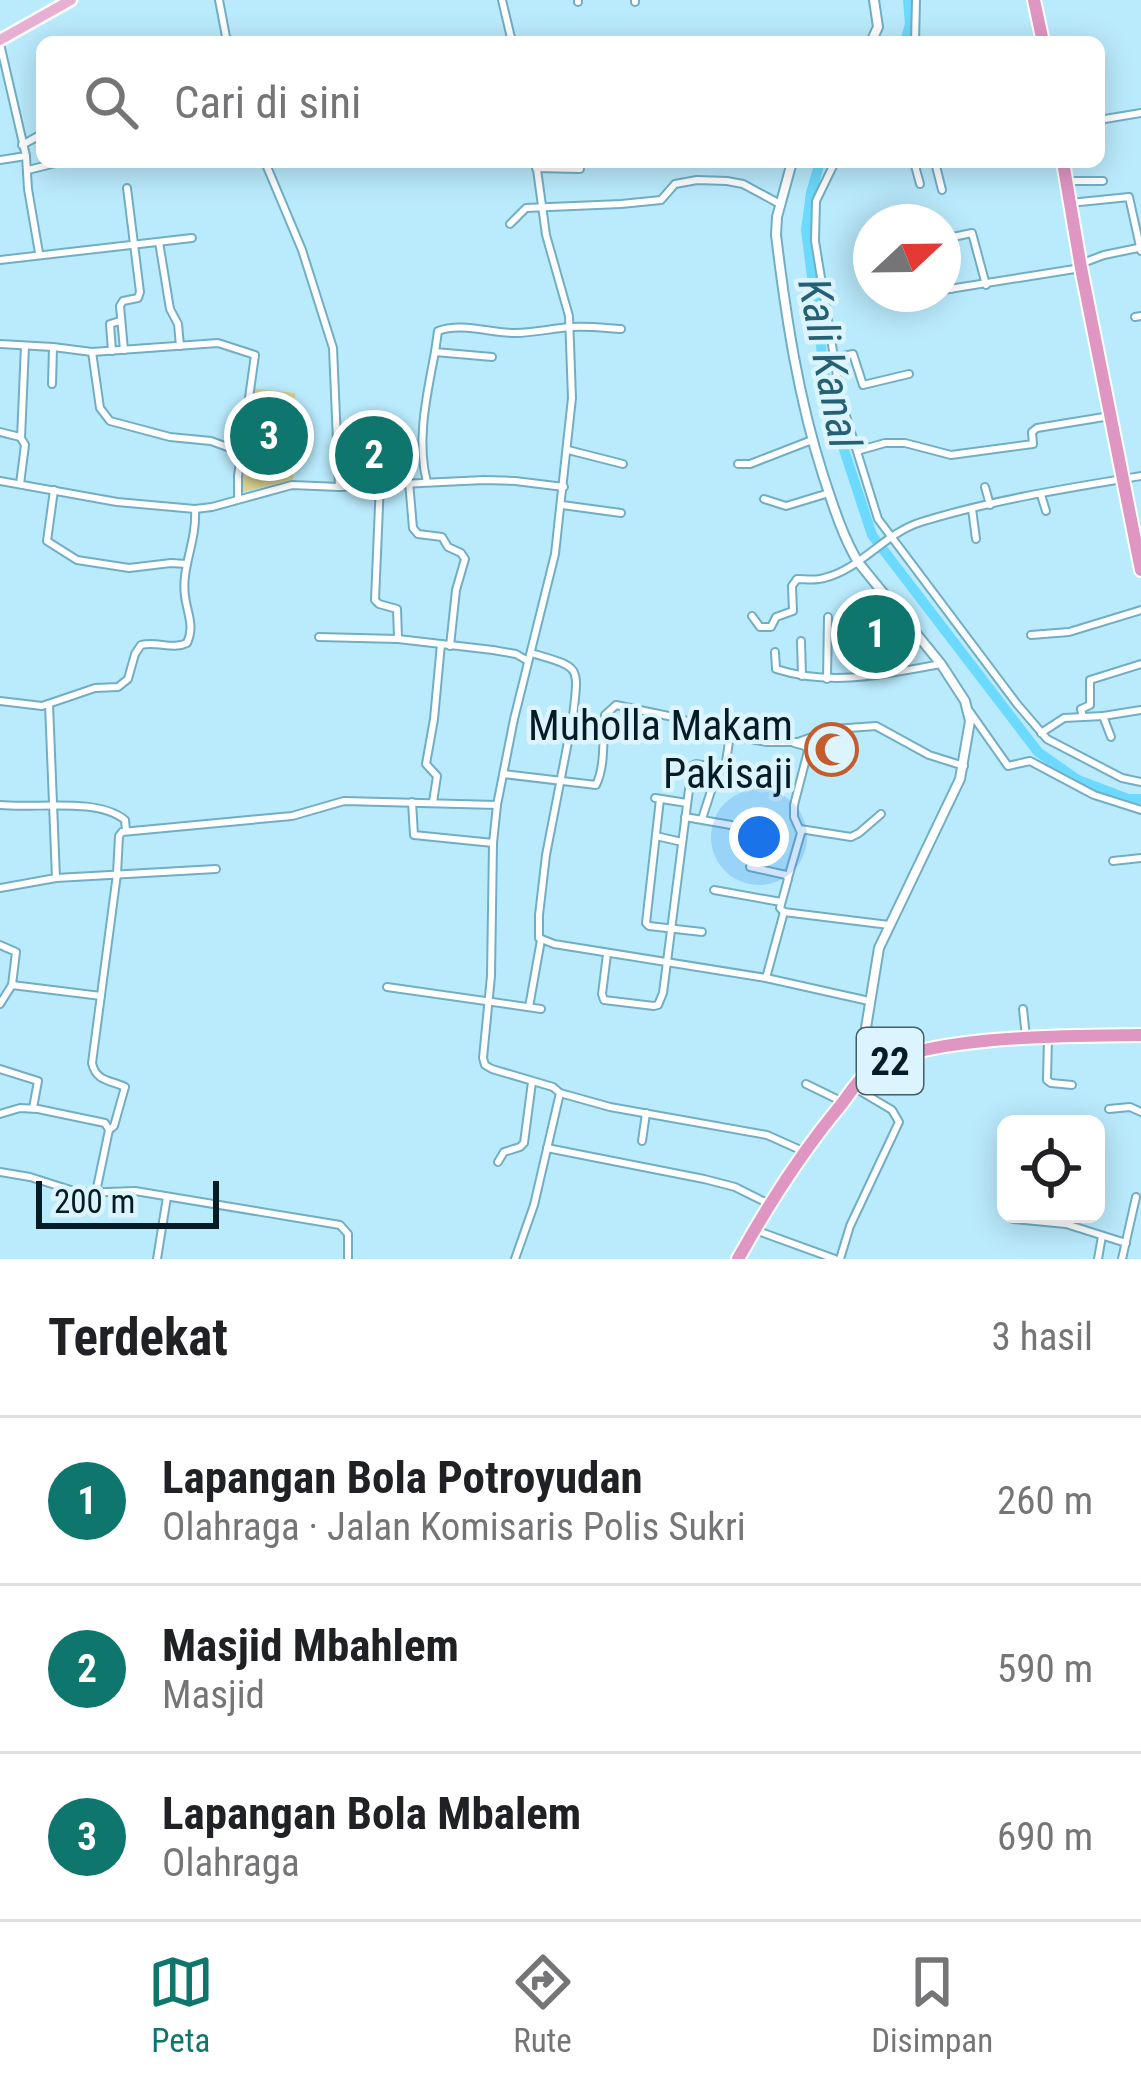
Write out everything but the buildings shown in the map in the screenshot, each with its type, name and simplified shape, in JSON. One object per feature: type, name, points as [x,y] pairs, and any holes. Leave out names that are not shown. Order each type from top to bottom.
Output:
[{"type":"highway","points":[[1034,0],[1042,36]]},
{"type":"highway","points":[[1064,168],[1140,562]]},
{"type":"highway","name":"22","points":[[738,1259],[769,1204],[865,1073],[949,1045],[1025,1037],[1141,1035]]},
{"type":"main road","points":[[0,42],[56,4],[71,0]]},
{"type":"main road","points":[[874,0],[878,27],[874,36]]},
{"type":"main road","points":[[789,168],[776,226],[780,267],[797,379],[829,493],[849,546],[941,664],[970,712],[964,766],[948,808],[879,948],[864,1040],[865,1073]]},
{"type":"main road","points":[[864,1040],[890,1061]]},
{"type":"street","points":[[219,0],[226,36]]},
{"type":"street","points":[[502,0],[511,36]]},
{"type":"street","points":[[915,36],[916,0]]},
{"type":"street","points":[[0,42],[26,156],[40,254]]},
{"type":"street","points":[[1105,119],[1141,113]]},
{"type":"street","points":[[22,145],[36,137]]},
{"type":"street","points":[[0,160],[26,156]]},
{"type":"street","points":[[27,170],[36,168]]},
{"type":"street","points":[[268,168],[302,250],[334,356],[339,487]]},
{"type":"street","points":[[536,168],[570,327],[572,398],[555,554],[497,805],[483,1061],[492,1069],[560,1093],[766,1135],[805,1152]]},
{"type":"street","points":[[569,168],[580,169]]},
{"type":"street","points":[[832,168],[821,188],[814,222],[841,400],[878,519],[1041,734],[1125,780],[1141,782]]},
{"type":"street","points":[[916,168],[920,184]]},
{"type":"street","points":[[936,168],[942,190]]},
{"type":"street","points":[[510,224],[523,209],[661,200],[675,184],[697,180],[738,183],[780,204]]},
{"type":"street","points":[[1066,181],[1103,181]]},
{"type":"street","points":[[124,350],[121,303],[140,296],[127,188]]},
{"type":"street","points":[[961,288],[1081,266],[1104,255],[1140,249],[1129,197],[1070,203]]},
{"type":"street","points":[[961,235],[972,233],[986,285]]},
{"type":"street","points":[[0,260],[192,238]]},
{"type":"street","points":[[159,242],[180,346]]},
{"type":"street","points":[[112,351],[110,324],[120,321]]},
{"type":"street","points":[[427,482],[422,463],[424,422],[438,331],[621,329]]},
{"type":"street","points":[[0,344],[92,352],[225,344],[256,356],[238,498]]},
{"type":"street","points":[[20,484],[25,345]]},
{"type":"street","points":[[52,384],[53,346]]},
{"type":"street","points":[[92,352],[100,408],[110,422],[211,441],[241,452]]},
{"type":"street","points":[[435,352],[492,357]]},
{"type":"street","points":[[834,358],[853,354],[864,385],[910,374]]},
{"type":"street","points":[[856,451],[888,443],[913,443],[945,454],[1017,448],[1033,444],[1037,428],[1110,416]]},
{"type":"street","points":[[0,432],[21,438]]},
{"type":"street","points":[[738,464],[750,464],[812,440]]},
{"type":"street","points":[[567,449],[623,464]]},
{"type":"street","points":[[752,616],[760,628],[771,627],[776,616],[793,611],[792,586],[797,579],[826,578],[920,523],[1141,476]]},
{"type":"street","points":[[0,481],[117,502],[195,509],[300,485],[515,481],[564,488]]},
{"type":"street","points":[[410,482],[413,528],[418,535],[442,537],[465,559],[426,764],[437,776],[433,803]]},
{"type":"street","points":[[380,483],[375,599],[397,609],[398,639]]},
{"type":"street","points":[[985,487],[990,506]]},
{"type":"street","points":[[54,490],[47,541],[77,560],[129,568],[187,564]]},
{"type":"street","points":[[764,499],[786,506],[829,493]]},
{"type":"street","points":[[1041,495],[1046,512]]},
{"type":"street","points":[[562,505],[621,513]]},
{"type":"street","points":[[0,701],[50,704],[95,688],[124,685],[141,645],[187,643],[191,629],[184,595],[196,532],[195,509]]},
{"type":"street","points":[[972,509],[976,539]]},
{"type":"street","points":[[1031,634],[1064,633],[1141,610]]},
{"type":"street","points":[[827,679],[828,617]]},
{"type":"street","points":[[319,638],[398,639],[493,650],[566,664],[574,671],[578,682],[546,855],[537,934],[541,940],[529,1007]]},
{"type":"street","points":[[801,641],[802,676]]},
{"type":"street","points":[[775,652],[776,669],[827,679],[941,664]]},
{"type":"street","points":[[1083,717],[1081,709],[1090,705],[1090,680],[1141,664]]},
{"type":"street","points":[[50,704],[56,878]]},
{"type":"street","points":[[502,774],[592,785],[600,780],[604,723],[608,710],[616,705],[730,735],[806,746],[794,805],[800,830],[780,909],[889,925]]},
{"type":"street","points":[[970,712],[1008,766],[1030,761],[1094,795],[1141,810]]},
{"type":"street","points":[[1041,734],[1064,718],[1141,712]]},
{"type":"street","points":[[573,716],[604,723]]},
{"type":"street","points":[[1103,716],[1111,737]]},
{"type":"street","points":[[791,743],[834,729],[876,726],[929,755],[964,766]]},
{"type":"street","points":[[607,953],[602,998],[658,1005],[692,766],[724,769],[730,735]]},
{"type":"street","points":[[702,819],[718,769]]},
{"type":"street","points":[[687,803],[657,798],[646,923],[702,932]]},
{"type":"street","points":[[96,1192],[124,1087],[100,1078],[93,1069],[119,836],[126,830],[292,816],[344,801],[497,805]]},
{"type":"street","points":[[412,802],[414,835],[493,842]]},
{"type":"street","points":[[0,805],[54,805],[115,813],[125,820],[126,830]]},
{"type":"street","points":[[800,830],[851,837],[881,814]]},
{"type":"street","points":[[685,817],[731,825]]},
{"type":"street","points":[[656,836],[682,842]]},
{"type":"street","points":[[1113,860],[1141,858]]},
{"type":"street","points":[[750,867],[784,873],[788,879]]},
{"type":"street","points":[[0,888],[56,878],[216,869]]},
{"type":"street","points":[[714,890],[781,902]]},
{"type":"street","points":[[766,978],[784,912]]},
{"type":"street","points":[[541,940],[766,978],[869,1001]]},
{"type":"street","points":[[0,945],[16,952],[12,985],[0,1004]]},
{"type":"street","points":[[12,985],[101,996]]},
{"type":"street","points":[[387,987],[542,1009]]},
{"type":"street","points":[[1023,1009],[1025,1037]]},
{"type":"street","points":[[1048,1037],[1047,1080],[1072,1085]]},
{"type":"street","points":[[0,1069],[38,1081],[33,1109]]},
{"type":"street","points":[[498,1162],[503,1152],[524,1143],[532,1082]]},
{"type":"street","points":[[806,1084],[843,1102]]},
{"type":"street","points":[[755,1229],[837,1259],[898,1122],[892,1110],[855,1088]]},
{"type":"street","points":[[514,1259],[533,1205],[560,1093]]},
{"type":"street","points":[[1109,1109],[1130,1107],[1141,1112]]},
{"type":"street","points":[[0,1114],[33,1109],[105,1123],[110,1130]]},
{"type":"street","points":[[642,1141],[646,1114]]},
{"type":"street","points":[[547,1148],[704,1179],[735,1187],[769,1204]]},
{"type":"street","points":[[0,1172],[80,1193],[116,1190],[340,1225],[348,1234],[347,1259]]},
{"type":"street","points":[[157,1259],[167,1197]]},
{"type":"street","points":[[1122,1259],[1136,1197]]},
{"type":"street","points":[[1055,1223],[1126,1243]]},
{"type":"street","points":[[1098,1259],[1102,1236]]},
{"type":"shaded area","points":[[251,388],[295,393],[293,480],[238,493]]},
{"type":"shaded area","points":[[884,614],[897,648],[865,655],[856,621]]},
{"type":"waterway","name":"Kali Kanal","points":[[907,36],[908,0]]},
{"type":"waterway","name":"Kali Kanal","points":[[818,168],[806,230],[828,401],[872,535],[1038,752],[1078,780],[1128,799],[1141,799]]},
{"type":"place","name":"Lapangan Bola Mbalem","points":[[269,436]]},
{"type":"place","name":"Masjid Mbahlem","points":[[374,455]]},
{"type":"place","name":"Lapangan Bola Potroyudan","points":[[876,634]]},
{"type":"place","name":"Muholla Makam Pakisaji","points":[[832,749]]}]
